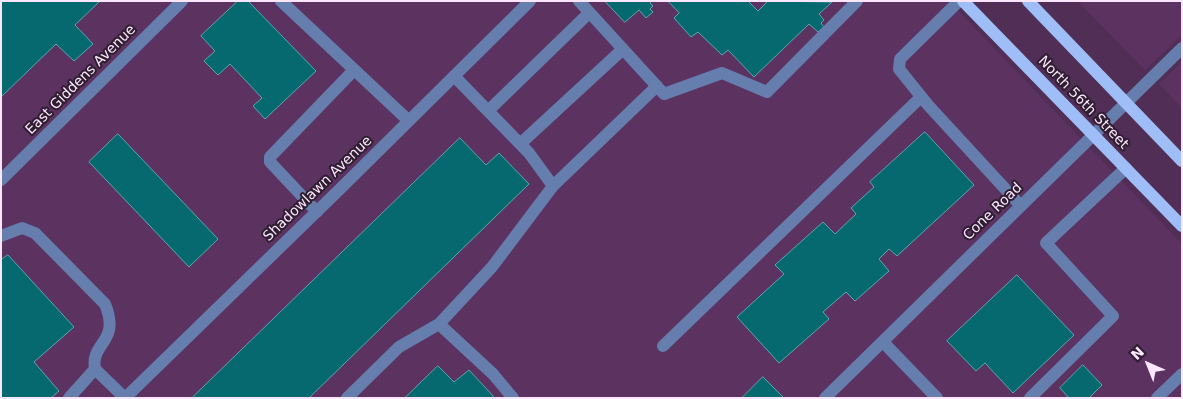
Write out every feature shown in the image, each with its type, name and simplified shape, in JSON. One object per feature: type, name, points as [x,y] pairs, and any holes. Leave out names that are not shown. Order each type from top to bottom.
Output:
[{"type":"main road","name":"North 56th Street","points":[[963,1],[1182,226]]},
{"type":"main road","points":[[1028,1],[1125,104],[1182,161]]},
{"type":"street","name":"East Giddens Avenue","points":[[1,180],[182,1]]},
{"type":"street","points":[[281,1],[409,121]]},
{"type":"street","name":"Shadowlawn Avenue","points":[[125,398],[317,212],[530,1]]},
{"type":"street","points":[[579,1],[664,94],[722,73],[767,92],[857,1]]},
{"type":"street","points":[[959,1],[900,59],[899,69],[921,97],[1021,206]]},
{"type":"street","points":[[488,111],[589,13]]},
{"type":"street","name":"Cone Road","points":[[825,398],[1182,48]]},
{"type":"street","points":[[520,144],[622,49]]},
{"type":"street","points":[[317,212],[270,162],[270,157],[354,70]]},
{"type":"street","points":[[454,76],[529,153],[553,186]]},
{"type":"street","points":[[347,398],[399,347],[439,324],[492,267],[553,186],[657,86]]},
{"type":"street","points":[[663,346],[921,97]]},
{"type":"street","points":[[1030,398],[1113,316],[1046,243],[1126,168]]},
{"type":"street","points":[[1,236],[22,228],[35,233],[105,304],[110,328],[109,335],[95,358],[95,369],[69,398]]},
{"type":"street","points":[[439,324],[493,374],[513,398]]},
{"type":"street","points":[[882,342],[937,398]]},
{"type":"street","points":[[95,369],[125,398]]},
{"type":"street","points":[[1157,398],[1182,374]]},
{"type":"shaded area","points":[[1,1],[949,1],[1182,244],[1182,398],[1,398]]},
{"type":"shaded area","points":[[1081,1],[1182,1],[1182,35],[1145,70],[1080,4]]},
{"type":"shaded area","points":[[1182,62],[1182,108],[1159,84]]},
{"type":"building","points":[[1,1],[100,1],[75,25],[93,44],[74,61],[56,44],[1,97]]},
{"type":"building","points":[[238,1],[248,1],[316,71],[265,119],[253,106],[262,98],[230,64],[218,75],[204,61],[215,51],[201,36]]},
{"type":"building","points":[[605,1],[652,1],[650,3],[653,6],[650,9],[653,12],[646,18],[639,10],[625,22]]},
{"type":"building","points":[[668,1],[748,1],[758,11],[768,1],[832,2],[819,14],[824,20],[821,23],[824,27],[818,32],[809,24],[754,77],[728,50],[722,55],[698,32],[691,37],[674,18],[679,13]]},
{"type":"building","points":[[925,132],[974,185],[897,256],[889,249],[879,259],[889,271],[855,301],[846,292],[823,312],[829,319],[779,363],[737,317],[784,274],[775,265],[823,222],[835,234],[856,214],[851,208],[874,187],[870,182]]},
{"type":"building","points":[[118,134],[218,239],[189,267],[89,162]]},
{"type":"building","points":[[460,138],[486,165],[499,153],[529,184],[309,398],[192,398]]},
{"type":"building","points":[[8,255],[74,327],[34,362],[59,391],[51,398],[1,398],[1,260]]},
{"type":"building","points":[[1017,275],[1074,335],[1013,393],[985,363],[976,371],[947,341]]},
{"type":"building","points":[[1083,365],[1102,385],[1089,398],[1069,398],[1060,388]]},
{"type":"building","points":[[438,366],[454,382],[469,370],[495,398],[405,398]]},
{"type":"building","points":[[763,377],[784,398],[742,398]]}]
